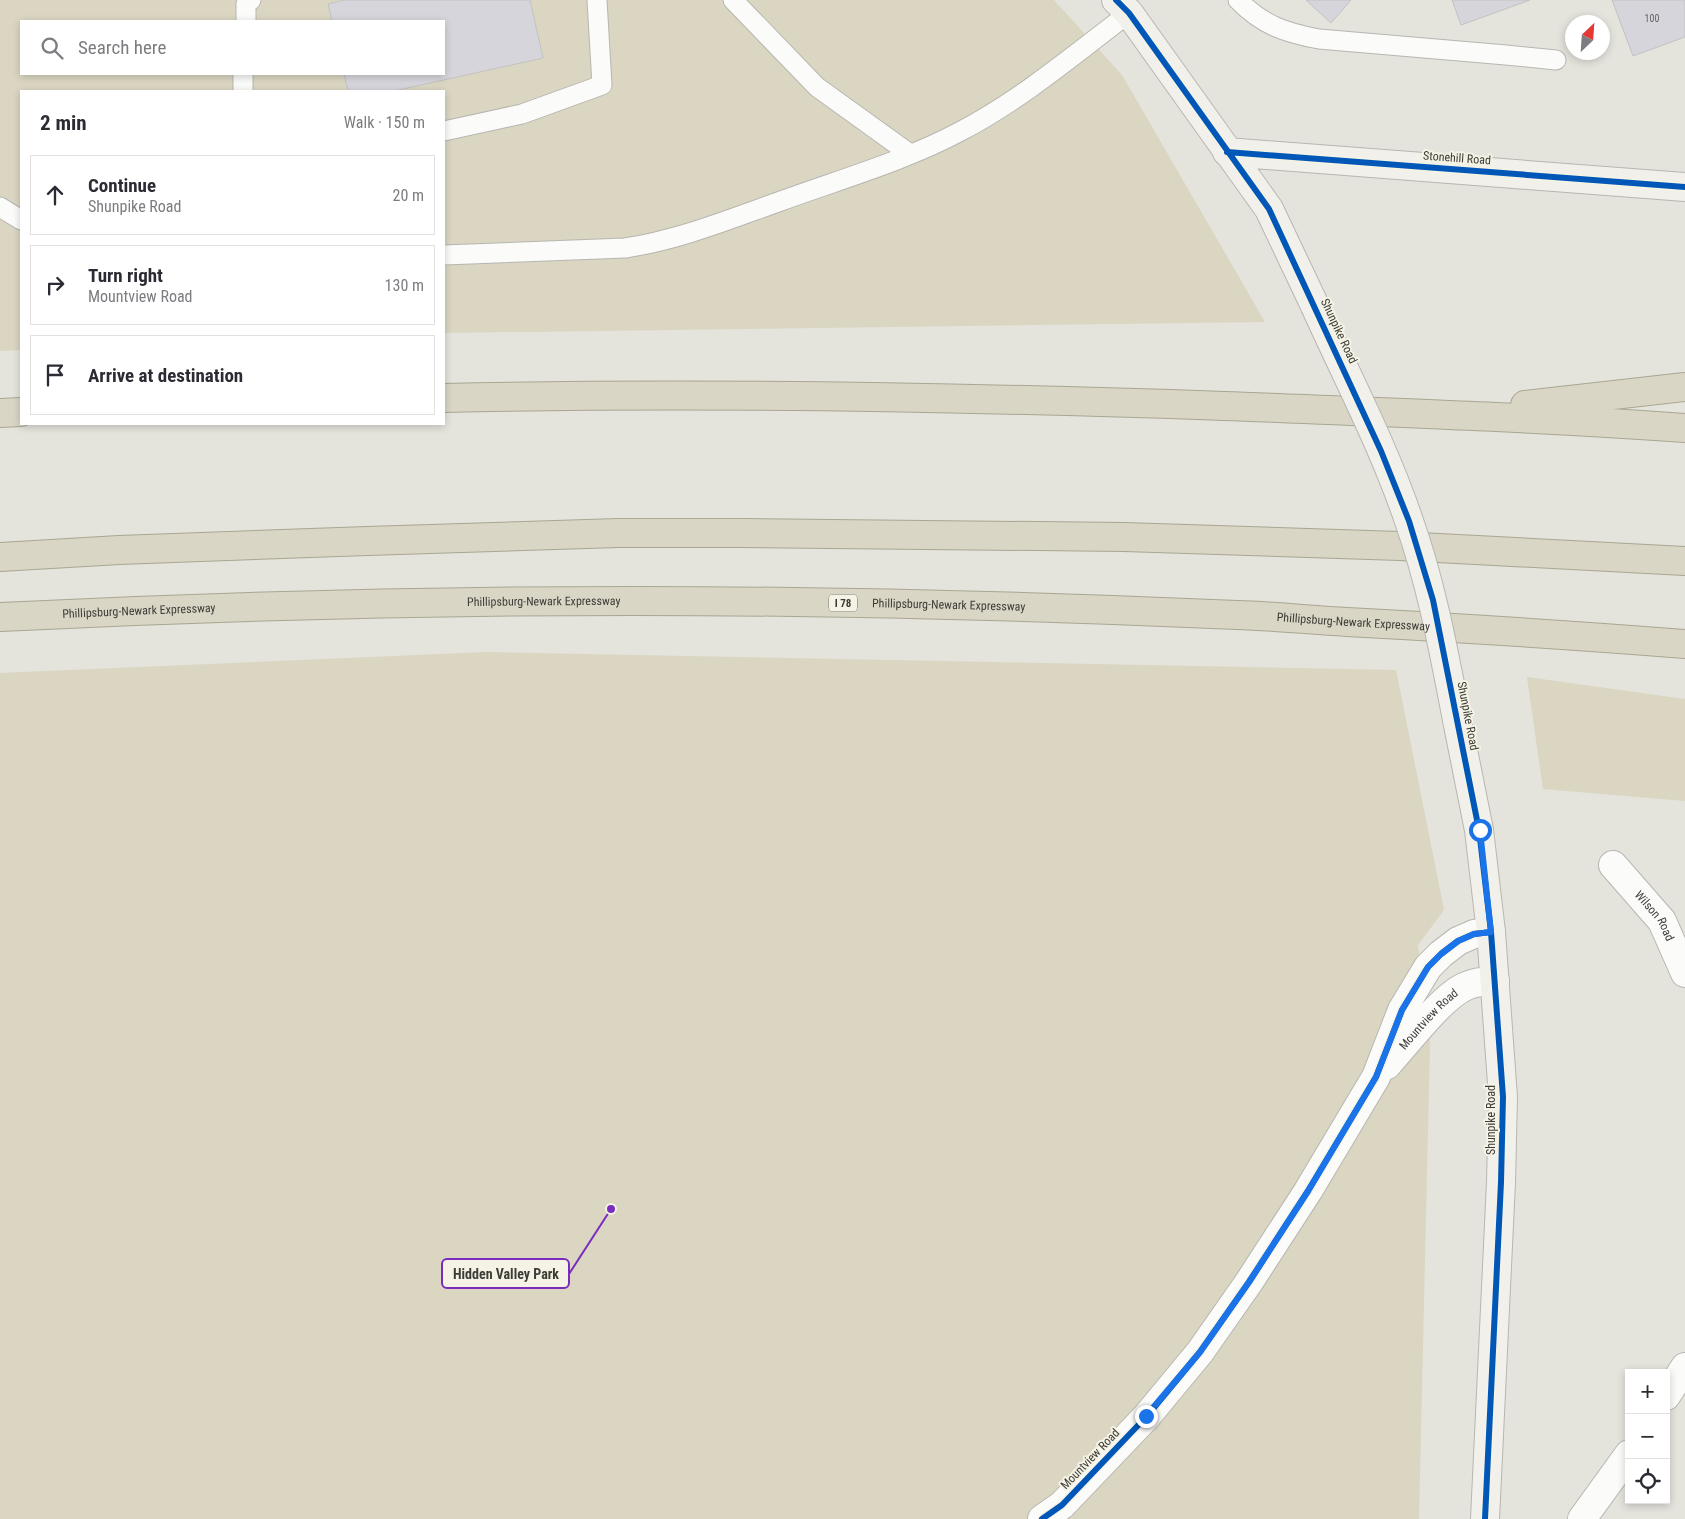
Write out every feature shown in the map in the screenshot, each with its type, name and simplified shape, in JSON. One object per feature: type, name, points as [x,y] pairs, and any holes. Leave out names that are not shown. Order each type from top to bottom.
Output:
[{"type":"highway","points":[[1436,414],[1685,388]]},
{"type":"highway","points":[[445,398],[687,396],[1008,399],[1436,414],[1685,428]]},
{"type":"highway","points":[[0,413],[20,412]]},
{"type":"highway","points":[[0,557],[367,540],[618,533],[752,533],[1124,537],[1400,546],[1685,561]]},
{"type":"highway","name":"Phillipsburg-Newark Expressway","points":[[0,617],[249,606],[372,604],[604,602],[876,604],[1238,615],[1457,627],[1685,644]]},
{"type":"street","name":"Shunpike Road","points":[[1122,7],[1269,209],[1382,451],[1409,521],[1433,600],[1480,830],[1491,932],[1503,1097],[1502,1182],[1485,1519]]},
{"type":"street","name":"Stonehill Road","points":[[1228,152],[1685,187]]},
{"type":"street","name":"Wilson Road","points":[[1613,865],[1662,921],[1685,974]]},
{"type":"street","name":"Mountview Road","points":[[1042,1519],[1062,1505],[1146,1416],[1200,1352],[1249,1282],[1376,1077],[1402,1010],[1428,967],[1458,941],[1474,934],[1491,932]]},
{"type":"street","name":"Mountview Road","points":[[1376,1077],[1445,1002],[1462,988],[1477,982],[1495,981]]},
{"type":"street","points":[[1670,1390],[1685,1367]]},
{"type":"street","points":[[1582,1519],[1625,1459]]},
{"type":"lane","points":[[246,20],[246,4],[251,0]]},
{"type":"lane","points":[[445,131],[522,114],[602,85],[597,0]]},
{"type":"lane","points":[[733,0],[817,87],[910,154]]},
{"type":"lane","points":[[1238,0],[1264,22],[1299,35],[1319,39],[1556,60]]},
{"type":"lane","points":[[445,256],[625,248],[646,245],[720,223],[910,154],[961,132],[1036,84],[1122,7]]},
{"type":"lane","points":[[242,90],[243,75]]},
{"type":"lane","points":[[0,207],[20,219]]},
{"type":"shaded area","points":[[0,0],[1054,0],[1122,75],[1265,322],[445,333],[445,90],[20,90],[20,350],[0,351]]},
{"type":"shaded area","points":[[487,652],[1396,670],[1444,910],[1418,945],[1430,1042],[1419,1519],[0,1519],[0,673]]},
{"type":"shaded area","points":[[1527,677],[1685,699],[1685,801],[1543,789]]},
{"type":"building","points":[[344,0],[530,0],[543,58],[399,90],[348,90],[344,75],[445,75],[445,20],[332,20],[328,4]]},
{"type":"building","points":[[1306,0],[1351,0],[1331,23]]},
{"type":"building","points":[[1452,0],[1530,0],[1461,25]]},
{"type":"building","points":[[1612,0],[1685,0],[1685,37],[1633,56]]},
{"type":"cycle path","points":[[1116,0],[1129,13],[1269,209],[1381,451],[1409,521],[1433,600],[1479,830],[1491,932],[1503,1097],[1501,1182],[1485,1519]]},
{"type":"cycle path","points":[[1227,152],[1685,187]]},
{"type":"cycle path","points":[[1042,1519],[1062,1505],[1147,1416],[1200,1352],[1249,1282],[1308,1191],[1376,1077],[1402,1010],[1428,967],[1458,941],[1474,934],[1491,932]]},
{"type":"place","name":"Hidden Valley Park","points":[[611,1209]]},
{"type":"route","points":[[1146,1416],[1200,1352],[1249,1282],[1308,1191],[1376,1077],[1402,1010],[1428,967],[1458,941],[1474,934],[1491,932],[1480,830]]}]
